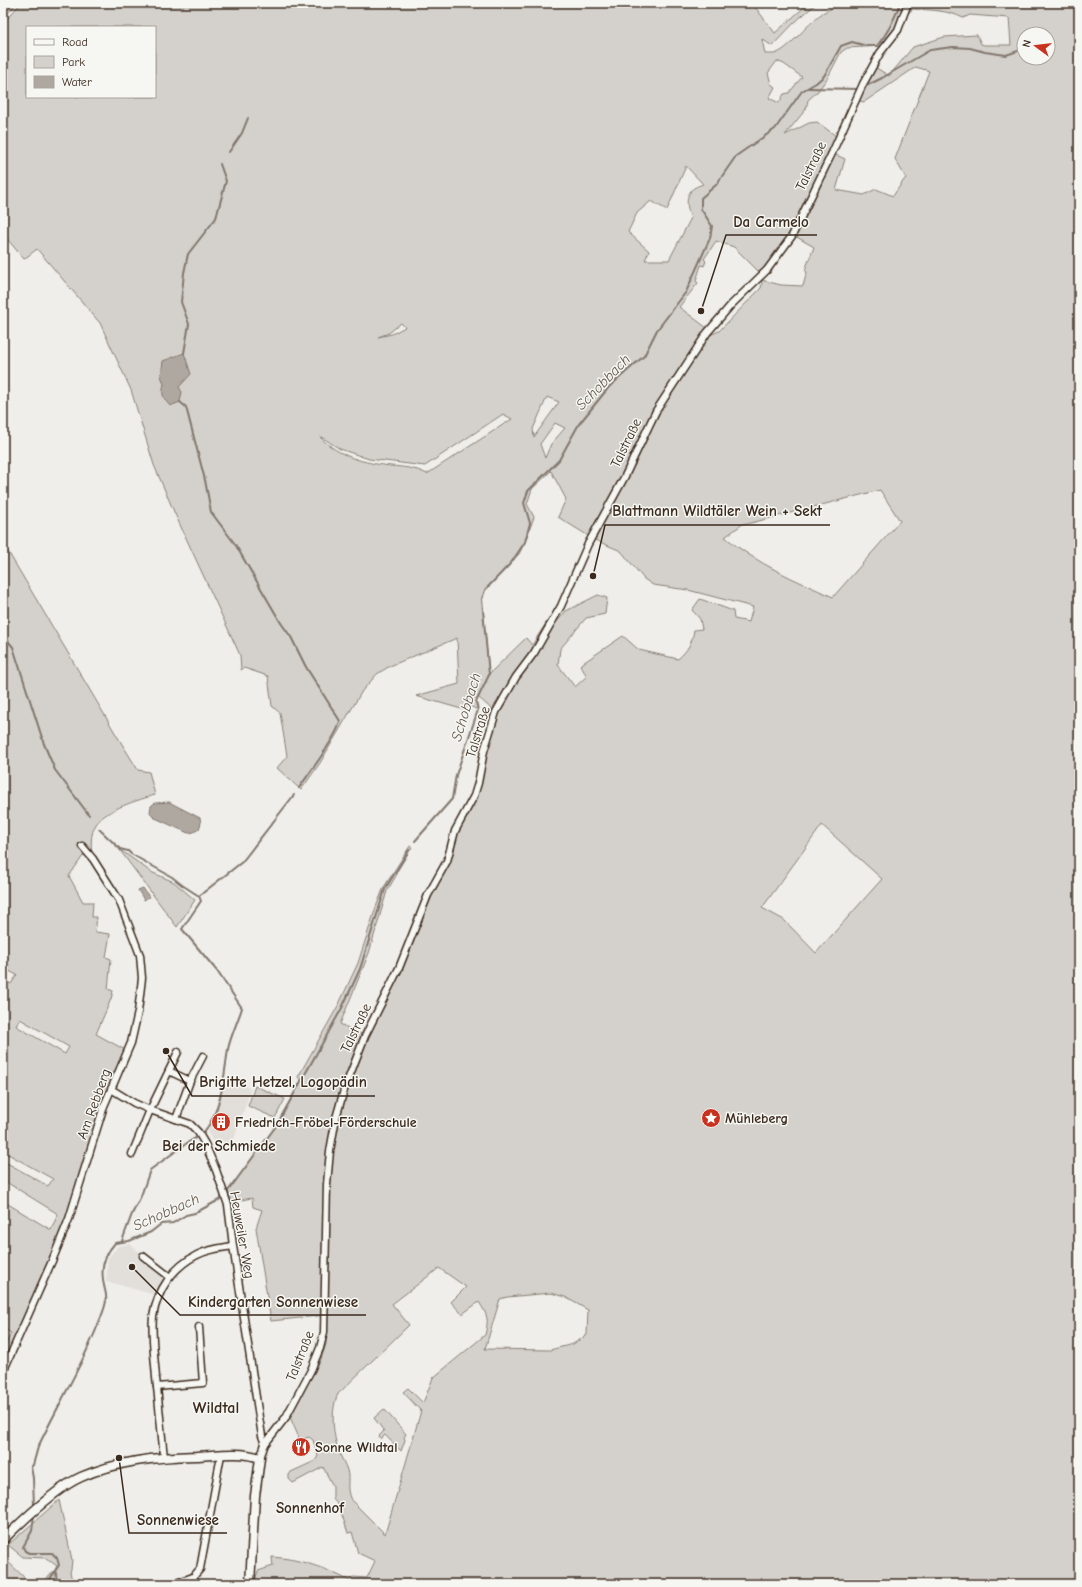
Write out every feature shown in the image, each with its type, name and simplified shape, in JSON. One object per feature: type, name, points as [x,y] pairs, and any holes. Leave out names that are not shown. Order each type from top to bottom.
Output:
[{"type":"street","name":"Talstraße","points":[[250,1584],[260,1458],[266,1444],[286,1417],[311,1370],[320,1348],[324,1332],[327,1184],[330,1151],[336,1118],[344,1090],[365,1036],[396,973],[428,895],[447,861],[455,831],[474,796],[484,751],[496,712],[516,677],[534,653],[561,606],[588,544],[625,476],[656,411],[707,333],[731,305],[767,270],[792,236],[832,153],[861,87],[880,53],[898,30],[908,3]]},
{"type":"street","name":"Am Rebberg","points":[[3,1372],[69,1219],[111,1088],[127,1054],[134,1033],[138,1012],[142,978],[140,956],[119,900],[93,859],[82,846]]},
{"type":"street","points":[[132,1154],[150,1110],[178,1052]]},
{"type":"street","points":[[176,1119],[190,1081],[203,1056]]},
{"type":"street","points":[[169,1071],[190,1081]]},
{"type":"street","name":"Heuweiler Weg","points":[[111,1088],[150,1110],[190,1124],[198,1132],[205,1144],[226,1199],[262,1436],[266,1444]]},
{"type":"street","points":[[164,1457],[157,1386],[153,1318],[164,1285],[183,1264],[198,1254],[214,1249],[233,1246]]},
{"type":"street","points":[[143,1256],[170,1277]]},
{"type":"street","points":[[157,1386],[203,1383],[199,1327]]},
{"type":"street","points":[[172,1584],[193,1576],[200,1569],[221,1455]]},
{"type":"street","points":[[3,1540],[28,1516],[57,1492],[80,1478],[120,1463],[164,1457],[221,1455],[254,1456],[260,1458]]},
{"type":"shaded area","points":[[228,1075],[251,1089],[235,1137],[217,1153],[208,1131]]},
{"type":"shaded area","points":[[130,1244],[167,1276],[155,1295],[106,1281],[108,1258],[118,1246]]},
{"type":"green space","points":[[3,3],[17,3],[3,18]]},
{"type":"green space","points":[[21,3],[752,3],[775,33],[809,3],[817,3],[795,22],[772,46],[762,39],[765,54],[774,54],[780,52],[786,47],[820,15],[839,6],[859,3],[880,3],[884,6],[885,3],[1079,3],[1079,1584],[254,1584],[258,1571],[273,1566],[272,1557],[312,1565],[350,1581],[353,1577],[367,1578],[375,1561],[358,1553],[352,1532],[348,1533],[339,1506],[333,1499],[333,1486],[323,1467],[293,1483],[289,1479],[291,1472],[315,1461],[318,1456],[313,1440],[309,1437],[300,1440],[290,1417],[321,1359],[326,1344],[328,1315],[271,1321],[256,1228],[262,1210],[253,1207],[252,1198],[231,1202],[228,1191],[276,1126],[301,1081],[298,1077],[339,1004],[358,963],[384,887],[410,846],[412,847],[387,891],[369,953],[340,1024],[363,1035],[387,990],[430,896],[450,862],[458,832],[481,784],[494,711],[478,697],[476,702],[478,710],[468,705],[465,710],[416,696],[459,684],[457,638],[390,666],[377,674],[362,691],[320,763],[301,790],[277,768],[287,756],[280,713],[272,706],[268,676],[244,668],[241,670],[240,655],[154,465],[131,390],[100,323],[37,249],[24,259],[3,234],[3,23]],"holes":[[[913,9],[945,12],[963,18],[970,15],[1009,18],[1011,45],[984,45],[981,44],[977,35],[944,37],[913,47],[889,76],[875,67],[859,99],[860,101],[864,102],[916,67],[929,71],[895,159],[906,178],[893,196],[876,189],[864,195],[836,190],[845,159],[834,154],[795,236],[814,247],[805,270],[807,272],[803,286],[781,285],[761,280],[761,288],[719,331],[710,335],[705,330],[707,328],[679,307],[698,283],[696,281],[701,265],[704,266],[706,261],[704,259],[716,241],[734,247],[760,273],[773,258],[795,225],[804,208],[836,136],[817,122],[809,123],[785,135],[806,109],[808,100],[818,91],[828,77],[841,52],[847,48],[882,46],[888,48],[900,31],[907,14]],[[777,61],[784,64],[802,77],[789,93],[784,94],[779,103],[769,98],[775,87],[771,84],[768,73]],[[686,166],[703,184],[694,188],[689,194],[687,202],[691,218],[669,260],[645,260],[649,251],[628,232],[637,213],[651,201],[667,210]],[[401,323],[405,327],[392,334],[378,337],[389,333]],[[547,397],[559,402],[534,437],[533,429]],[[503,414],[512,419],[427,474],[405,467],[381,465],[352,458],[335,450],[320,437],[340,449],[369,459],[425,466]],[[555,423],[565,428],[551,444],[545,458],[540,444]],[[551,471],[566,499],[558,517],[595,540],[621,551],[644,579],[653,585],[688,590],[753,607],[749,622],[734,619],[733,611],[700,599],[692,610],[700,619],[702,629],[694,630],[689,646],[678,659],[639,650],[623,636],[580,665],[587,676],[575,687],[558,665],[560,649],[586,618],[605,614],[607,598],[598,595],[566,611],[555,624],[548,620],[532,645],[526,638],[489,674],[482,599],[485,590],[519,554],[525,542],[534,517],[527,504],[532,489]],[[880,490],[900,521],[833,597],[791,578],[763,563],[737,547],[725,537],[744,523],[747,524]],[[822,825],[882,879],[816,953],[784,920],[762,908]],[[439,1268],[466,1287],[451,1302],[462,1314],[479,1302],[487,1318],[487,1325],[485,1335],[433,1378],[423,1403],[408,1388],[403,1392],[421,1411],[385,1534],[351,1500],[349,1496],[347,1470],[335,1438],[333,1415],[338,1394],[409,1325],[392,1304]],[[551,1293],[565,1297],[588,1310],[587,1335],[573,1344],[550,1350],[485,1349],[500,1299]]]},
{"type":"green space","points":[[3,543],[138,770],[149,772],[155,795],[115,809],[102,818],[94,827],[92,836],[91,846],[93,859],[85,853],[69,876],[83,902],[93,902],[92,917],[97,917],[95,932],[110,934],[106,957],[111,959],[108,989],[113,991],[96,1034],[127,1051],[103,1107],[82,1176],[50,1259],[3,1363],[3,1345],[5,1346],[11,1333],[3,1328],[3,1201],[51,1230],[58,1214],[3,1180],[3,1170],[7,1163],[48,1186],[53,1179],[8,1154],[3,1159],[3,1080],[7,1071],[3,1068],[3,979],[11,984],[17,975],[3,968]],"holes":[[[20,1019],[69,1047],[65,1054],[16,1026]]]},
{"type":"green space","points":[[119,849],[151,872],[174,882],[195,900],[177,927]]},
{"type":"green space","points":[[255,1086],[285,1099],[275,1118],[248,1106]]},
{"type":"green space","points":[[384,1409],[406,1434],[401,1451],[385,1435],[381,1439],[379,1436],[384,1431],[374,1418]]},
{"type":"green space","points":[[59,1500],[72,1560],[70,1572],[73,1584],[42,1584],[57,1566],[46,1558],[23,1557],[8,1545]]},
{"type":"green space","points":[[3,1557],[31,1584],[3,1584]]},
{"type":"water","points":[[184,353],[191,374],[179,387],[182,392],[180,402],[170,406],[164,398],[163,393],[164,384],[161,376],[163,361]]},
{"type":"water","points":[[169,802],[200,818],[201,823],[199,829],[188,833],[153,817],[150,812],[151,806],[155,803]]},
{"type":"water","points":[[143,888],[149,897],[144,900],[138,890]]},
{"type":"waterway","name":"Schobbach","points":[[415,841],[452,799],[456,775],[478,710],[476,702],[489,675],[482,599],[485,590],[511,563],[525,542],[530,523],[524,503],[528,491],[559,460],[579,424],[609,387],[644,356],[657,330],[686,292],[710,238],[712,226],[701,209],[701,198],[716,185],[736,156],[775,129],[802,91],[816,83],[824,76],[841,46],[852,42],[867,46],[877,46],[891,25],[900,3]]},
{"type":"waterway","points":[[864,87],[930,50],[953,47],[970,48],[1006,55],[1016,52]]},
{"type":"waterway","points":[[808,88],[860,89]]},
{"type":"waterway","points":[[229,152],[242,133],[248,118]]},
{"type":"waterway","points":[[184,353],[189,324],[181,302],[184,273],[188,254],[216,218],[226,181],[220,164]]},
{"type":"waterway","points":[[180,402],[186,407],[205,480],[211,512],[235,544],[281,623],[291,637],[306,667],[340,721],[329,744],[299,788]]},
{"type":"waterway","points":[[3,638],[13,647],[44,744],[55,770],[89,815]]},
{"type":"waterway","points":[[204,1132],[215,1114],[221,1092],[228,1049],[242,1008],[217,971],[182,929],[201,901],[199,896],[242,862],[294,795]]},
{"type":"waterway","points":[[99,829],[120,849],[128,851],[172,877],[199,896]]},
{"type":"waterway","name":"Schobbach","points":[[34,1506],[31,1467],[33,1465],[38,1447],[90,1344],[104,1309],[106,1296],[103,1269],[109,1251],[115,1243],[129,1241],[151,1232],[161,1224],[173,1223],[186,1215],[195,1213],[219,1200],[228,1191],[276,1126],[342,1008],[360,969],[385,889],[409,850]]},
{"type":"waterway","points":[[122,1241],[150,1170],[197,1137]]},
{"type":"waterway","name":"Schobbach","points":[[34,1515],[32,1531],[23,1547],[25,1551],[29,1553],[52,1553],[57,1558],[59,1565],[47,1584]]},
{"type":"waterway","points":[[56,1573],[57,1584]]},
{"type":"place","name":"Da Carmelo","points":[[701,311]]},
{"type":"place","name":"Blattmann Wildtäler Wein + Sekt","points":[[593,576]]},
{"type":"place","name":"Brigitte Hetzel, Logopädin","points":[[166,1051]]},
{"type":"place","name":"Mühleberg","points":[[711,1118]]},
{"type":"place","name":"Friedrich-Fröbel-Förderschule","points":[[221,1122]]},
{"type":"place","name":"Kindergarten Sonnenwiese","points":[[132,1267]]},
{"type":"place","name":"Sonne Wildtal","points":[[301,1447]]},
{"type":"place","name":"Sonnenwiese","points":[[119,1458]]},
{"type":"district","name":"Bei der Schmiede","points":[[219,1146]]},
{"type":"district","name":"Wildtal","points":[[216,1408]]},
{"type":"district","name":"Sonnenhof","points":[[310,1508]]}]
